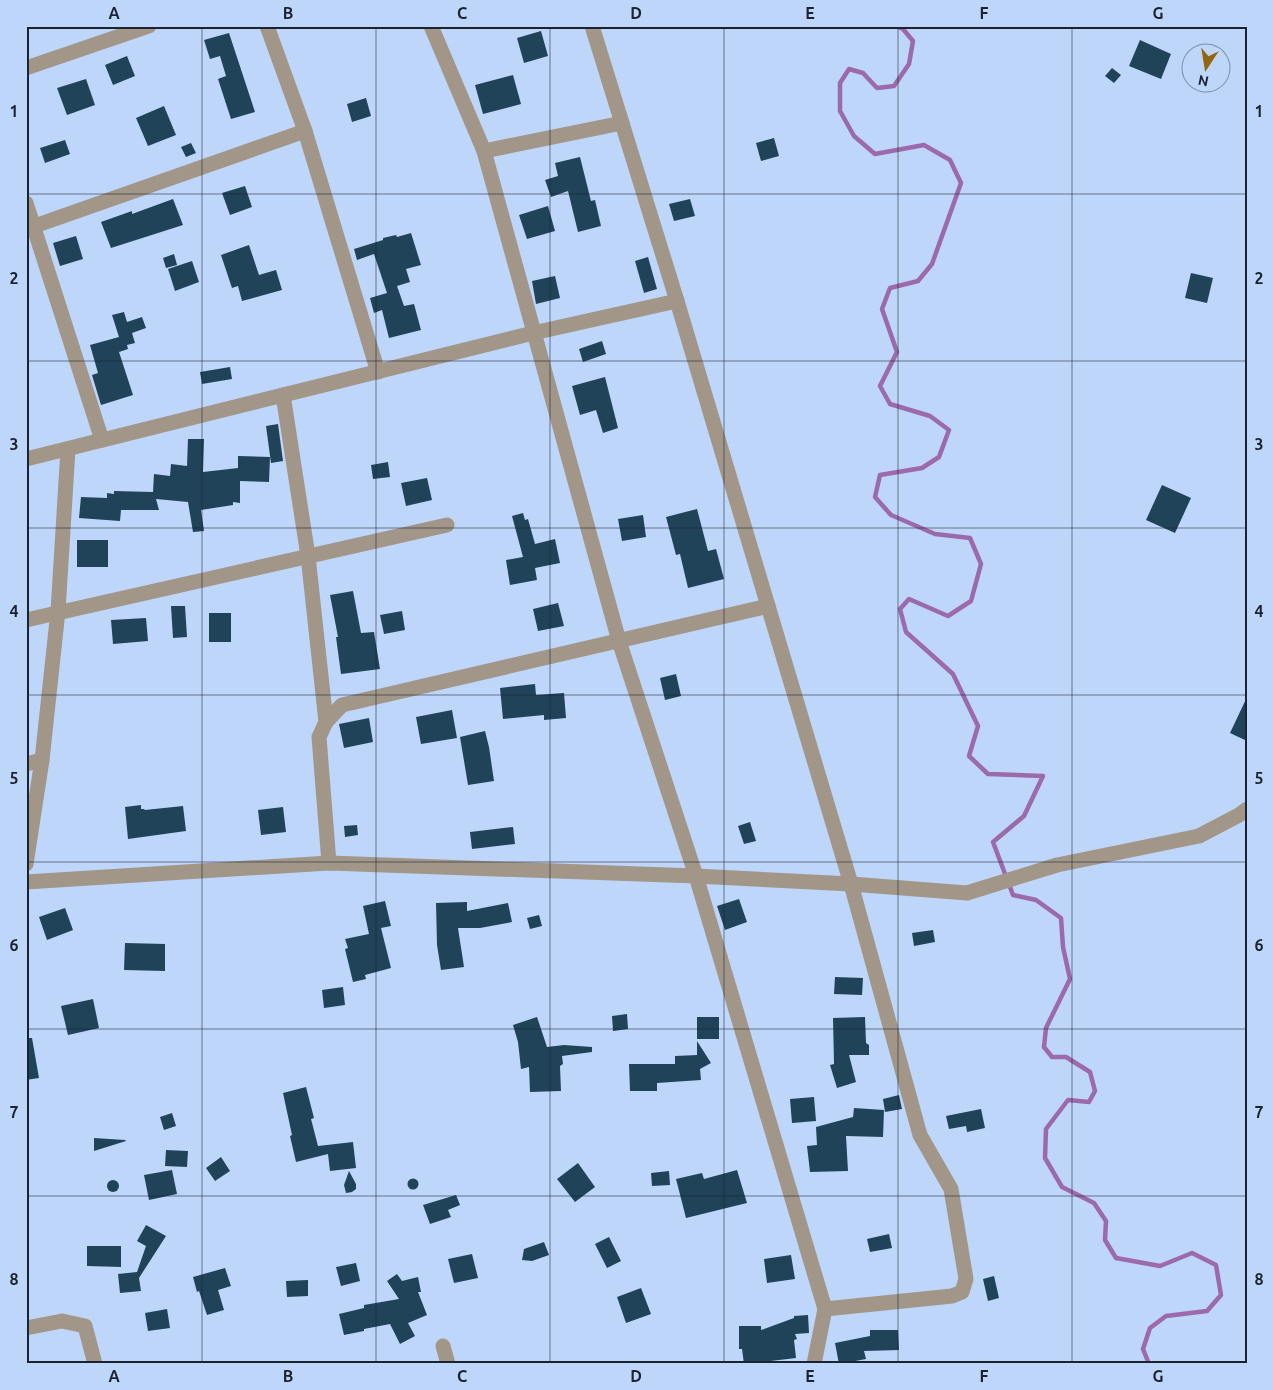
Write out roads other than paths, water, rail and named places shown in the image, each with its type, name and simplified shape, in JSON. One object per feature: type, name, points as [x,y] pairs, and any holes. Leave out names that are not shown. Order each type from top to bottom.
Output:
[{"type":"street","points":[[26,68],[149,26]]},
{"type":"street","points":[[267,26],[305,131],[378,372]]},
{"type":"street","points":[[431,26],[484,152],[619,642],[696,876],[825,1309],[814,1364]]},
{"type":"street","points":[[592,26],[851,884],[920,1135],[951,1189],[966,1279],[962,1292],[952,1296],[825,1309]]},
{"type":"street","points":[[484,152],[622,123]]},
{"type":"street","points":[[30,227],[305,131]]},
{"type":"street","points":[[26,202],[30,227],[102,440]]},
{"type":"street","points":[[26,458],[533,332],[676,301]]},
{"type":"street","points":[[283,395],[308,556],[326,722]]},
{"type":"street","points":[[26,864],[42,760],[58,611],[68,448]]},
{"type":"street","points":[[26,620],[58,611],[447,525]]},
{"type":"street","points":[[329,863],[320,737],[326,722],[342,705],[768,606]]},
{"type":"street","points":[[26,764],[42,760]]},
{"type":"street","points":[[26,882],[329,863],[696,876],[851,884],[967,893],[1057,865],[1199,836],[1247,809]]},
{"type":"street","points":[[26,1328],[62,1321],[84,1326],[95,1364]]},
{"type":"street","points":[[443,1346],[448,1364]]},
{"type":"waterway","points":[[895,26],[903,29],[913,41],[909,64],[894,86],[877,88],[863,73],[849,69],[840,83],[840,111],[854,136],[875,154],[924,145],[950,160],[961,183],[932,264],[918,281],[890,288],[882,309],[897,352],[880,386],[890,404],[930,416],[949,430],[939,457],[922,468],[880,475],[875,497],[891,515],[935,534],[970,538],[981,564],[971,601],[948,616],[909,599],[900,609],[906,632],[953,674],[978,726],[969,756],[988,774],[1043,776],[1024,816],[993,842],[1013,895],[1036,900],[1061,918],[1063,947],[1070,979],[1046,1028],[1044,1047],[1052,1057],[1066,1057],[1090,1072],[1095,1091],[1089,1102],[1068,1100],[1046,1129],[1045,1158],[1062,1187],[1094,1203],[1106,1221],[1105,1240],[1116,1258],[1160,1266],[1192,1253],[1216,1265],[1221,1295],[1207,1311],[1166,1316],[1150,1328],[1143,1349],[1149,1364]]}]
